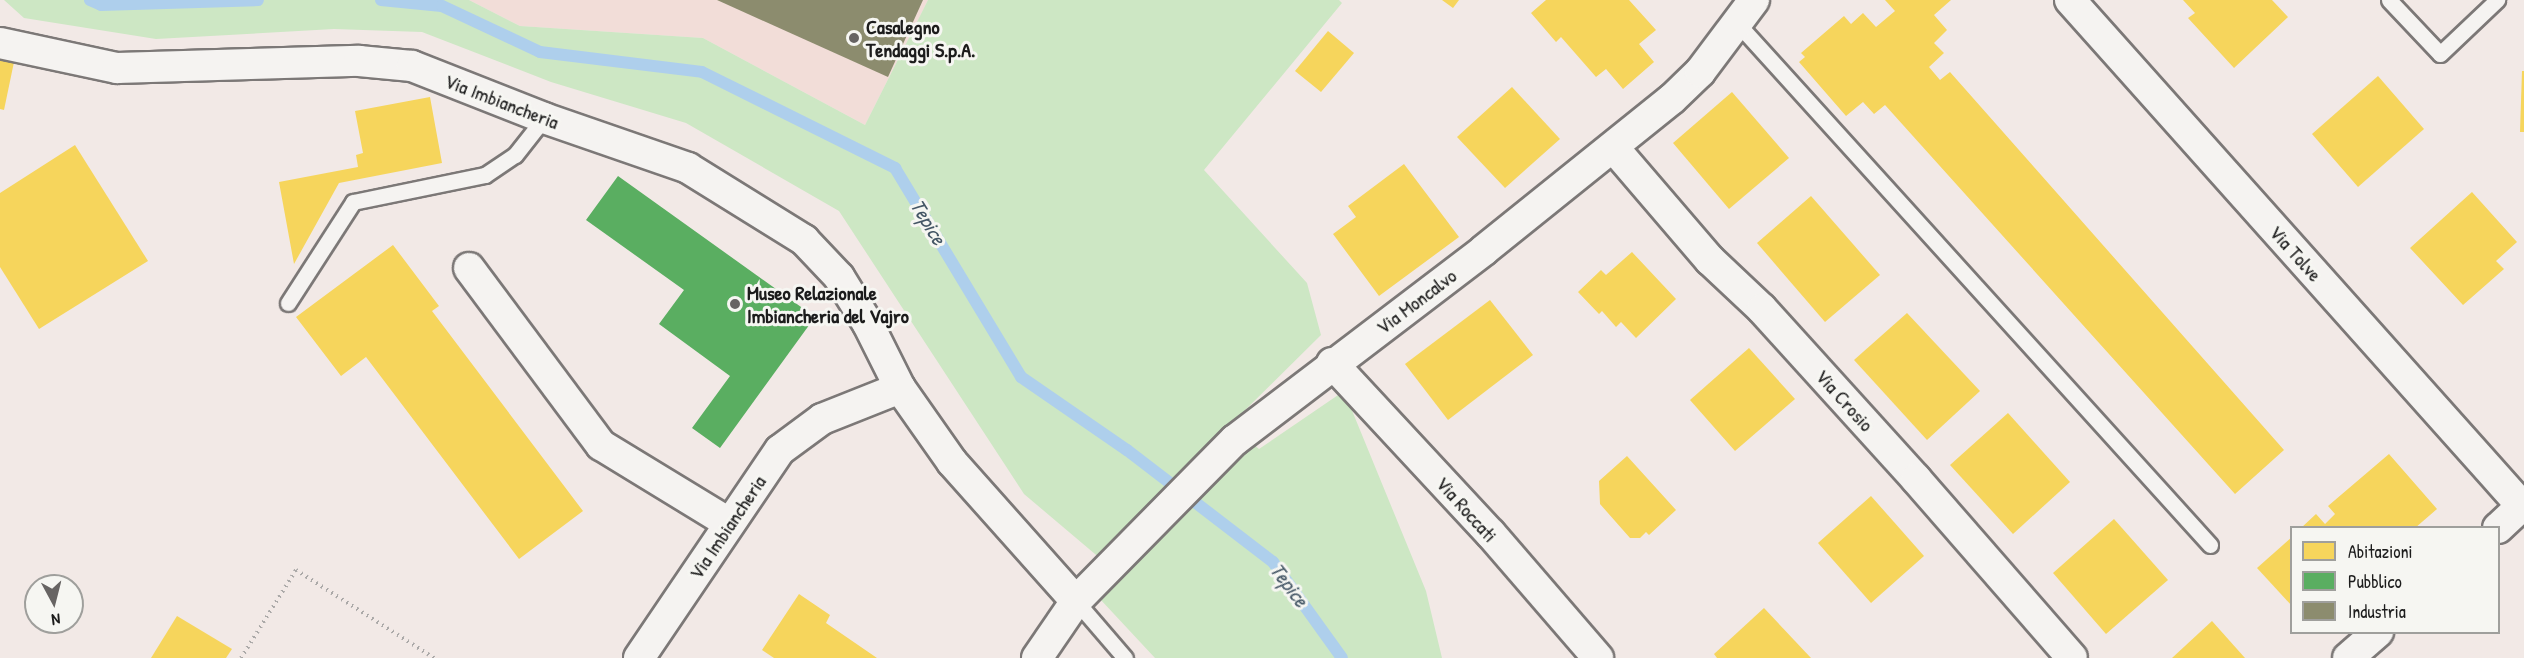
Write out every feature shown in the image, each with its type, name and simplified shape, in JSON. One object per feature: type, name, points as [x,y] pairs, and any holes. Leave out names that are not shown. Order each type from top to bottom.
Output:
[{"type":"street","name":"Via Tolve","points":[[2070,0],[2523,505]]},
{"type":"street","name":"Via Moncalvo","points":[[1037,658],[1084,592],[1235,440],[1613,147],[1700,72],[1746,12]]},
{"type":"street","name":"Via Imbiancheria","points":[[0,43],[117,68],[359,61],[412,66],[544,118],[688,168],[804,240],[839,277],[868,324],[900,388],[952,462],[1084,592]]},
{"type":"street","name":"Via Crosio","points":[[1613,147],[1710,260],[1762,309],[1909,470],[2072,658]]},
{"type":"street","points":[[469,268],[601,445],[729,523]]},
{"type":"street","name":"Via Roccati","points":[[1332,363],[1491,534],[1598,658]]},
{"type":"street","name":"Via Imbiancheria","points":[[639,658],[780,450],[822,419],[900,388]]},
{"type":"street","points":[[2500,527],[2523,505]]},
{"type":"street","points":[[2348,658],[2377,634]]},
{"type":"lane","points":[[2389,0],[2440,54],[2497,0]]},
{"type":"lane","points":[[1746,12],[2210,545]]},
{"type":"lane","points":[[288,303],[353,202],[485,175],[515,155],[544,118]]},
{"type":"lane","points":[[1084,592],[1125,658]]},
{"type":"path","points":[[241,658],[296,570],[434,658]]},
{"type":"shaded area","points":[[469,0],[928,0],[865,125],[703,38],[520,26]]},
{"type":"green space","points":[[4,0],[469,0],[520,26],[703,38],[865,125],[928,0],[1339,0],[1342,3],[1204,170],[1307,283],[1321,335],[1230,425],[1259,449],[1344,391],[1426,591],[1442,658],[1155,658],[1100,599],[1121,576],[1024,494],[839,211],[686,123],[551,82],[422,32],[334,29],[156,39],[24,18]]},
{"type":"building: Abitazioni","points":[[1442,0],[1459,0],[1453,8]]},
{"type":"building: Abitazioni","points":[[1546,0],[1629,0],[1656,30],[1639,44],[1654,62],[1623,89],[1606,69],[1596,77],[1561,37],[1556,42],[1531,13]]},
{"type":"building: Abitazioni","points":[[1885,0],[1951,0],[1934,15],[1947,30],[1934,43],[1944,53],[1929,67],[1940,80],[1950,72],[2284,450],[2235,494],[1885,105],[1874,114],[1863,102],[1846,116],[1799,62],[1805,57],[1801,53],[1844,16],[1851,24],[1863,13],[1876,27],[1895,11]]},
{"type":"building: Abitazioni","points":[[2183,0],[2272,0],[2288,17],[2234,68],[2188,18],[2195,13]]},
{"type":"building: Abitazioni","points":[[1328,31],[1354,53],[1321,92],[1295,71]]},
{"type":"building: Abitazioni","points":[[0,59],[14,62],[4,110],[0,109]]},
{"type":"building: Abitazioni","points":[[2522,71],[2524,71],[2524,132],[2520,132]]},
{"type":"building: Abitazioni","points":[[2378,76],[2424,129],[2358,187],[2312,134]]},
{"type":"building: Abitazioni","points":[[1512,87],[1560,139],[1505,188],[1457,137]]},
{"type":"building: Abitazioni","points":[[1732,92],[1789,158],[1729,209],[1673,143]]},
{"type":"building: Abitazioni","points":[[430,97],[442,163],[339,183],[294,264],[279,182],[358,167],[356,155],[363,153],[355,111]]},
{"type":"building: Abitazioni","points":[[75,145],[148,261],[39,329],[0,267],[0,193]]},
{"type":"building: Abitazioni","points":[[1404,164],[1459,237],[1379,296],[1333,234],[1356,217],[1348,206]]},
{"type":"building: Abitazioni","points":[[2472,192],[2517,242],[2496,261],[2504,269],[2463,305],[2410,248]]},
{"type":"building: Abitazioni","points":[[1811,196],[1880,275],[1825,322],[1757,243]]},
{"type":"building: Abitazioni","points":[[393,245],[439,306],[432,311],[583,511],[519,559],[366,357],[341,376],[296,317]]},
{"type":"building: Abitazioni","points":[[1632,252],[1676,299],[1636,338],[1621,322],[1616,327],[1602,311],[1599,314],[1578,292],[1601,270],[1606,275]]},
{"type":"building: Abitazioni","points":[[1490,300],[1533,355],[1448,420],[1405,364]]},
{"type":"building: Abitazioni","points":[[1907,313],[1980,391],[1927,440],[1854,360]]},
{"type":"building: Abitazioni","points":[[1749,348],[1795,399],[1735,451],[1690,400]]},
{"type":"building: Abitazioni","points":[[2008,413],[2070,482],[2013,534],[1950,465]]},
{"type":"building: Abitazioni","points":[[2389,454],[2437,509],[2417,526],[2303,526],[2316,514],[2325,524],[2335,514],[2328,506]]},
{"type":"building: Abitazioni","points":[[1627,456],[1676,510],[1649,535],[1646,532],[1640,538],[1630,538],[1600,504],[1599,481]]},
{"type":"building: Abitazioni","points":[[1871,496],[1924,556],[1871,603],[1818,543]]},
{"type":"building: Abitazioni","points":[[2114,519],[2168,580],[2106,634],[2053,573]]},
{"type":"building: Abitazioni","points":[[2290,539],[2290,604],[2257,568]]},
{"type":"building: Abitazioni","points":[[799,594],[830,615],[826,623],[877,658],[774,658],[762,650]]},
{"type":"building: Abitazioni","points":[[1764,608],[1811,658],[1717,658],[1714,654]]},
{"type":"building: Abitazioni","points":[[177,616],[232,649],[226,658],[151,658]]},
{"type":"building: Abitazioni","points":[[2212,621],[2245,658],[2172,658]]},
{"type":"building: Pubblico","name":"Museo Relazionale Imbiancheria del Vajro","points":[[618,176],[815,317],[720,448],[692,428],[730,376],[659,324],[684,290],[586,220]]},
{"type":"building: Industria","name":"Casalegno Tendaggi S.p.A.","points":[[717,0],[923,0],[888,77]]},
{"type":"waterway","name":"Tepice","points":[[90,0],[101,5],[258,0]]},
{"type":"waterway","name":"Tepice","points":[[381,0],[442,6],[540,52],[702,72],[895,168],[1021,377],[1127,450],[1273,562],[1342,658]]},
{"type":"place","name":"Casalegno Tendaggi S.p.A.","points":[[854,38]]},
{"type":"place","name":"Museo Relazionale Imbiancheria del Vajro","points":[[735,304]]}]
